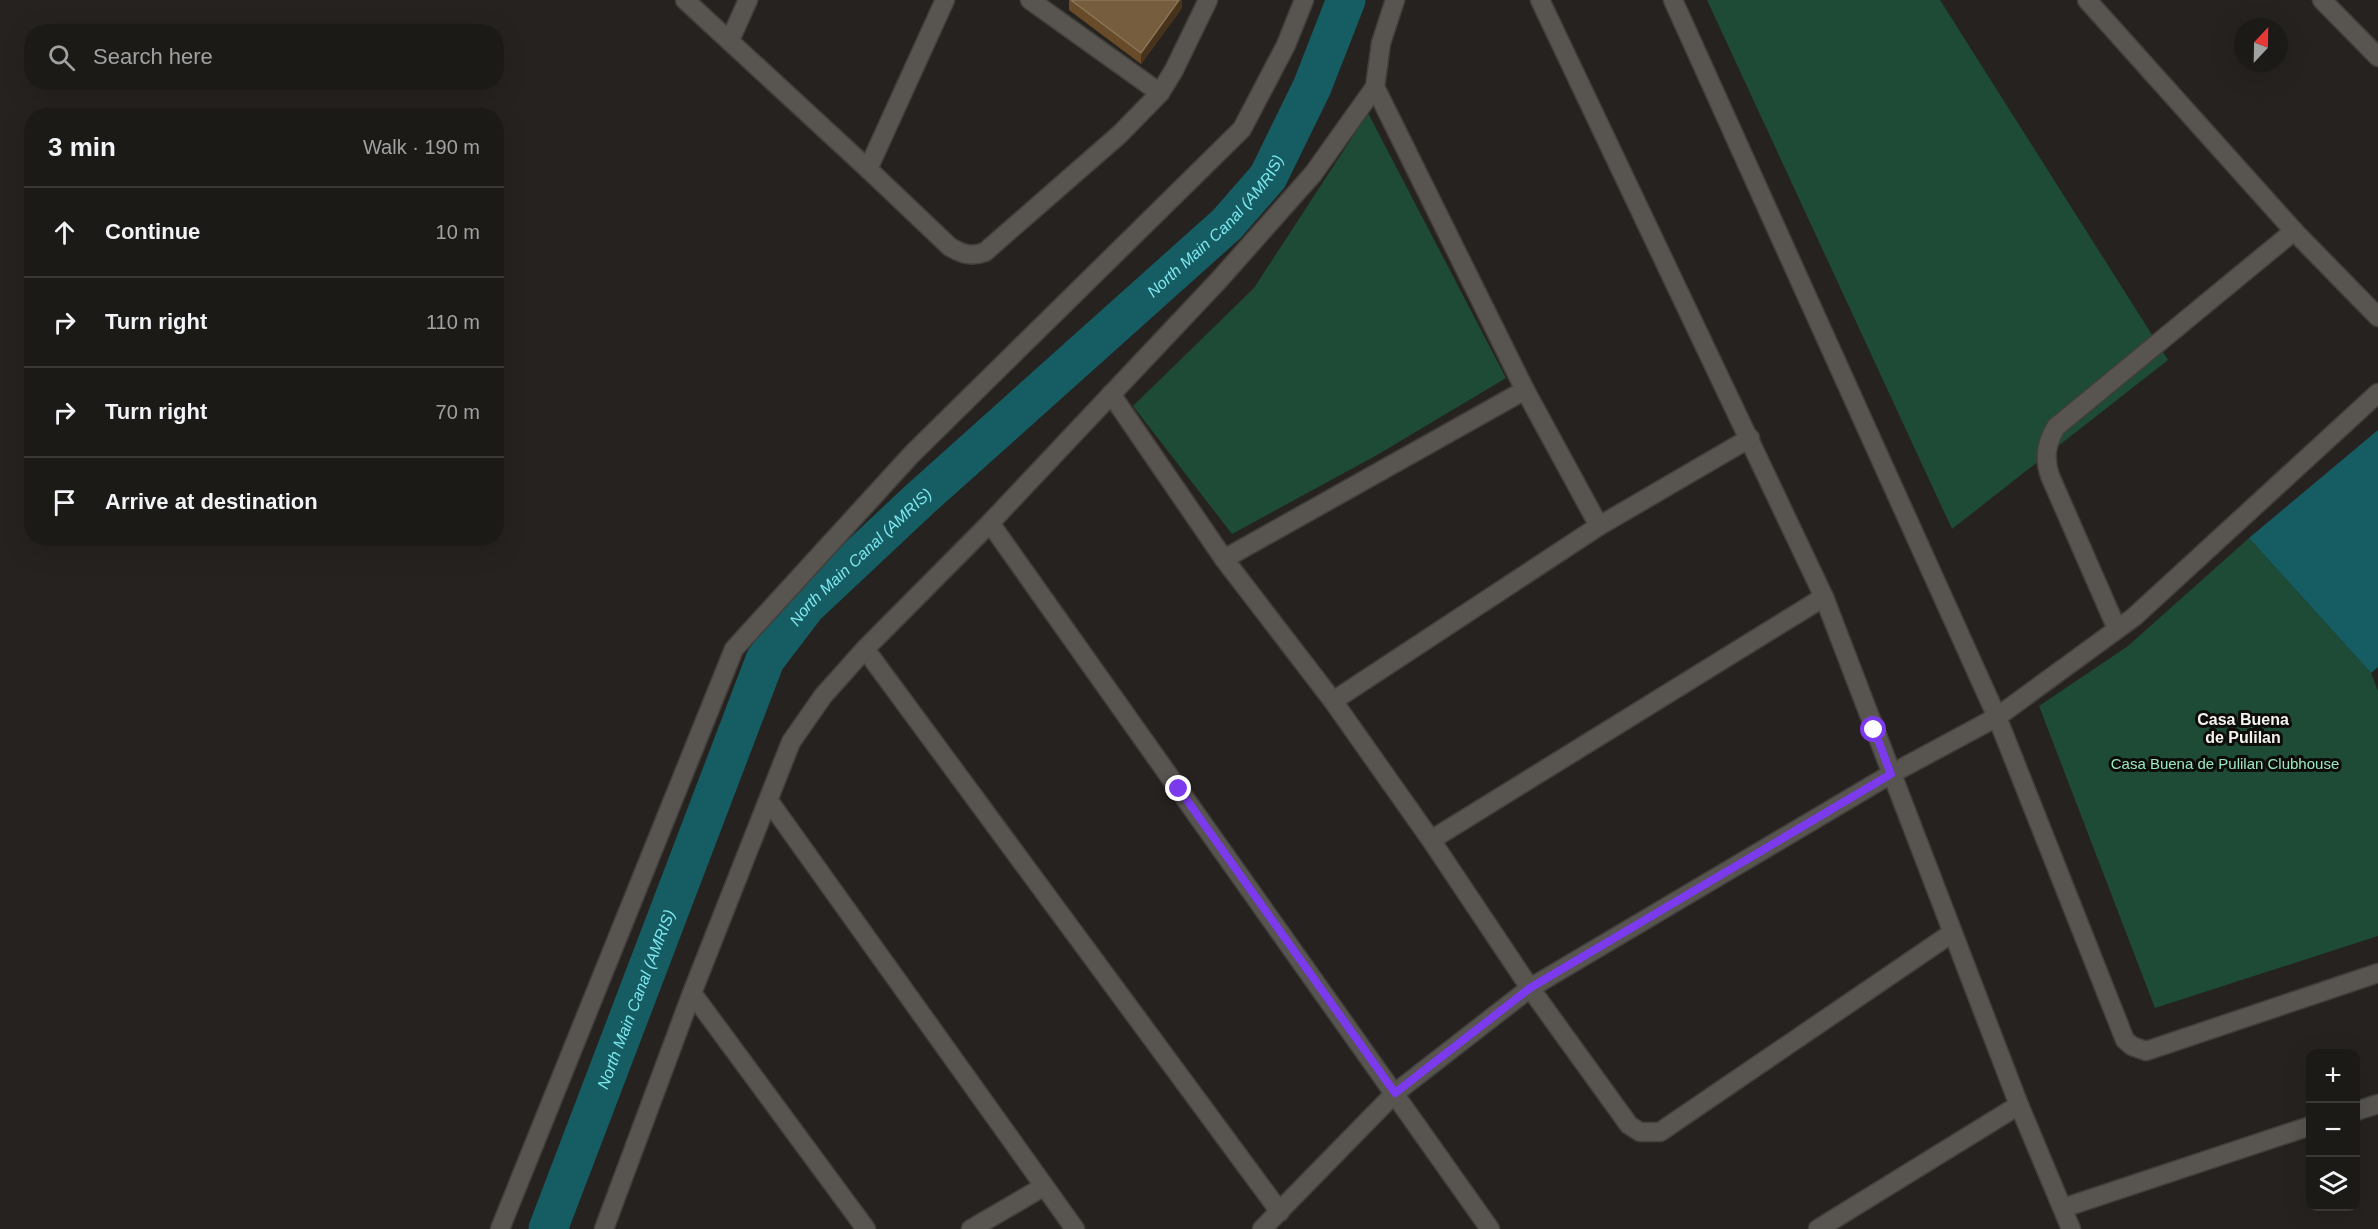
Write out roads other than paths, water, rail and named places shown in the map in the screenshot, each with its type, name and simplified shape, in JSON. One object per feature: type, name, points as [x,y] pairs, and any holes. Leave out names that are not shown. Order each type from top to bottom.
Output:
[{"type":"street","points":[[685,0],[950,247],[962,254],[978,255],[985,252],[1120,134],[1160,93],[1208,0]]},
{"type":"street","points":[[730,40],[748,0]]},
{"type":"street","points":[[868,169],[945,0]]},
{"type":"street","points":[[1030,0],[1160,93]]},
{"type":"street","points":[[500,1229],[734,649],[912,454],[1242,129],[1286,45],[1304,0]]},
{"type":"street","points":[[604,1229],[692,993],[791,742],[823,696],[865,649],[990,523],[1219,280],[1313,174],[1375,87],[1381,43],[1395,0]]},
{"type":"street","points":[[1540,0],[1824,597],[2019,1105],[2071,1229]]},
{"type":"street","points":[[1673,0],[1997,717],[2125,1040],[2132,1046],[2146,1051],[2378,973]]},
{"type":"street","points":[[2086,0],[2294,231],[2378,317]]},
{"type":"street","points":[[2322,0],[2378,57]]},
{"type":"street","points":[[1375,87],[1525,390],[1599,526]]},
{"type":"street","points":[[2116,629],[2050,476],[2046,464],[2050,436],[2056,427],[2294,231]]},
{"type":"street","points":[[1224,559],[1525,390]]},
{"type":"street","points":[[1262,1229],[1395,1093],[1530,988],[1891,774],[1997,717],[2134,617],[2378,393]]},
{"type":"street","points":[[1111,394],[1224,559],[1333,701],[1431,840],[1530,988],[1629,1125],[1641,1132],[1659,1132],[1952,933]]},
{"type":"street","points":[[1333,701],[1599,526],[1750,438]]},
{"type":"street","points":[[990,523],[1490,1229]]},
{"type":"street","points":[[1431,840],[1824,597]]},
{"type":"street","points":[[865,649],[1280,1212]]},
{"type":"street","points":[[769,801],[1043,1188],[1075,1229]]},
{"type":"street","points":[[692,993],[866,1229]]},
{"type":"street","points":[[2360,1109],[2378,1104]]},
{"type":"street","points":[[1818,1229],[2019,1105]]},
{"type":"street","points":[[2063,1208],[2306,1127]]},
{"type":"street","points":[[970,1229],[1043,1188]]},
{"type":"water","points":[[2378,430],[2378,667],[2371,673],[2249,538]]},
{"type":"waterway","name":"North Main Canal (AMRIS)","points":[[548,1229],[765,660],[806,606],[920,499],[1227,224],[1268,177],[1312,87],[1346,0]]},
{"type":"district","name":"Casa Buena de Pulilan","points":[[2243,728]]},
{"type":"park label","name":"Casa Buena de Pulilan Clubhouse","points":[[2225,764]]}]
